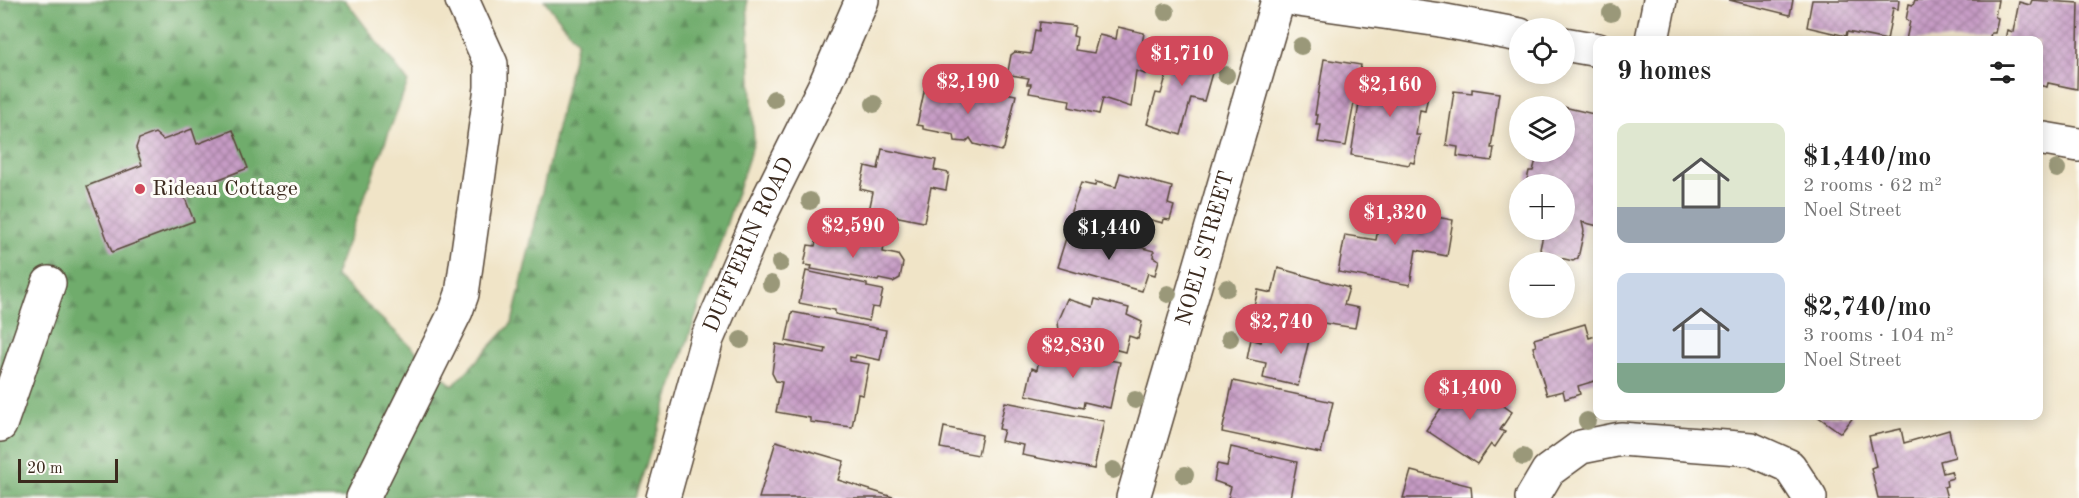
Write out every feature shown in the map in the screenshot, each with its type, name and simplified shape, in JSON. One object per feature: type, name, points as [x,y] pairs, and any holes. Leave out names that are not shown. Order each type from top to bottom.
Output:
[{"type":"street","points":[[363,498],[456,311],[462,294],[492,88],[491,64],[462,0]]},
{"type":"street","name":"DUFFERIN ROAD","points":[[663,498],[707,339],[759,218],[826,83],[862,0]]},
{"type":"street","name":"NOEL STREET","points":[[1133,498],[1278,0]]},
{"type":"street","points":[[1298,0],[1440,20],[1509,33]]},
{"type":"street","points":[[1653,36],[1660,0]]},
{"type":"street","points":[[1575,46],[1593,49]]},
{"type":"street","points":[[2043,139],[2079,145]]},
{"type":"street","points":[[0,425],[49,283]]},
{"type":"street","points":[[1532,498],[1548,471],[1581,447],[1621,439],[1751,449],[1789,466],[1810,498]]},
{"type":"green space","points":[[0,0],[345,0],[408,82],[335,275],[453,386],[512,323],[577,41],[544,0],[747,0],[754,142],[635,498],[0,498]]},
{"type":"building","points":[[1729,0],[1793,0],[1790,15]]},
{"type":"building","points":[[1812,0],[1899,0],[1898,9],[1893,8],[1888,36],[1867,36],[1847,32],[1846,36],[1807,27]]},
{"type":"building","points":[[1915,0],[1998,0],[1995,33],[1991,33],[1990,36],[1907,36],[1910,21],[1906,20],[1909,4],[1913,5]]},
{"type":"building","points":[[2032,0],[2079,3],[2077,89],[2048,83],[2047,87],[2043,86],[2043,36],[2006,36],[2007,30],[2013,32],[2019,2],[2030,5]]},
{"type":"building","points":[[1040,22],[1075,26],[1073,36],[1077,37],[1075,50],[1094,53],[1099,35],[1116,39],[1118,27],[1144,33],[1142,44],[1151,46],[1145,74],[1136,71],[1131,107],[1103,98],[1099,114],[1069,107],[1070,100],[1029,93],[1031,84],[1027,84],[1029,78],[1011,75],[1008,71],[1011,55],[1015,52],[1031,54],[1035,30],[1039,31]]},
{"type":"building","points":[[1176,42],[1218,52],[1204,101],[1191,98],[1181,135],[1147,124],[1156,93],[1161,94]]},
{"type":"building","points":[[1324,59],[1361,65],[1346,146],[1318,142],[1321,125],[1316,125],[1318,115],[1315,115]]},
{"type":"building","points":[[1396,71],[1427,76],[1425,89],[1429,91],[1425,111],[1420,110],[1416,135],[1420,135],[1414,163],[1410,162],[1409,165],[1351,155],[1363,78],[1395,82]]},
{"type":"building","points":[[936,86],[974,94],[976,87],[1016,95],[1004,148],[1001,151],[974,144],[970,138],[966,142],[955,141],[954,135],[923,129],[923,126],[917,125],[925,87],[935,89]]},
{"type":"building","points":[[1472,89],[1499,93],[1491,148],[1494,148],[1492,161],[1457,156],[1458,147],[1446,145],[1454,91],[1472,93]]},
{"type":"building","points":[[1575,110],[1593,114],[1593,225],[1582,222],[1584,231],[1578,258],[1575,260],[1575,252],[1542,252],[1540,249],[1542,240],[1575,240],[1575,174],[1528,174],[1529,171],[1533,171],[1535,162],[1575,162]]},
{"type":"building","name":"Rideau Cottage","points":[[192,129],[197,144],[233,130],[248,168],[183,193],[194,221],[112,252],[87,186],[142,165],[136,148],[139,139],[155,133],[163,140]]},
{"type":"building","points":[[882,149],[936,160],[934,170],[949,173],[946,190],[931,187],[924,222],[869,211],[873,192],[860,189],[865,166],[878,169]]},
{"type":"building","points":[[1120,173],[1172,187],[1168,204],[1174,206],[1170,220],[1164,219],[1163,223],[1136,216],[1130,238],[1084,225],[1086,220],[1072,217],[1071,211],[1081,183],[1095,186],[1096,182],[1116,187]]},
{"type":"building","points":[[1382,207],[1453,220],[1447,256],[1416,250],[1410,285],[1338,272],[1345,235],[1376,240]]},
{"type":"building","points":[[818,233],[884,246],[883,252],[898,255],[903,263],[900,278],[893,282],[879,279],[878,281],[811,269],[812,266],[804,265],[808,245],[815,246]]},
{"type":"building","points":[[1067,235],[1103,245],[1105,238],[1154,251],[1153,257],[1159,260],[1155,275],[1148,273],[1142,291],[1057,267]]},
{"type":"building","points":[[1278,268],[1349,288],[1344,305],[1359,308],[1355,328],[1310,321],[1310,323],[1267,313],[1268,308],[1254,306],[1258,290],[1272,293]]},
{"type":"building","points":[[806,271],[867,284],[867,287],[883,290],[879,308],[872,307],[869,321],[835,314],[835,310],[799,303]]},
{"type":"building","points":[[1067,299],[1093,307],[1095,299],[1129,308],[1127,315],[1142,322],[1138,339],[1129,336],[1125,352],[1106,347],[1104,355],[1061,345],[1065,333],[1058,331],[1057,322]]},
{"type":"building","points":[[792,312],[886,330],[880,360],[856,355],[855,358],[850,357],[850,361],[869,364],[863,395],[858,394],[852,427],[810,422],[810,418],[776,412],[782,382],[776,381],[772,373],[776,344],[825,353],[826,349],[786,341]]},
{"type":"building","points":[[1585,324],[1589,338],[1593,337],[1593,382],[1578,386],[1580,394],[1565,399],[1563,391],[1547,395],[1533,347],[1536,346],[1534,339]]},
{"type":"building","points":[[1265,326],[1310,336],[1298,386],[1263,378],[1266,363],[1247,359],[1251,339],[1261,342]]},
{"type":"building","points":[[1041,347],[1120,362],[1110,408],[1084,402],[1083,408],[1026,395],[1032,368],[1037,370]]},
{"type":"building","points":[[1463,376],[1512,412],[1500,430],[1505,432],[1495,447],[1491,444],[1477,464],[1426,430]]},
{"type":"building","points":[[1233,381],[1333,402],[1321,453],[1222,432]]},
{"type":"building","points":[[1005,402],[1104,421],[1094,469],[1022,455],[1024,445],[1001,441],[1004,430],[999,429]]},
{"type":"building","points":[[1823,420],[1851,420],[1841,433]]},
{"type":"building","points":[[944,427],[982,435],[978,455],[940,448]]},
{"type":"building","points":[[1901,429],[1904,443],[1949,430],[1955,457],[1940,461],[1943,473],[1951,471],[1953,478],[1946,480],[1947,486],[1944,487],[1947,498],[1878,498],[1871,468],[1876,466],[1869,436]]},
{"type":"building","points":[[776,441],[844,461],[838,480],[896,498],[759,498]]},
{"type":"building","points":[[1231,447],[1297,462],[1290,498],[1228,498],[1231,487],[1214,481],[1217,464],[1227,466]]},
{"type":"building","points":[[1411,471],[1471,486],[1472,498],[1403,498]]},
{"type":"place","name":"Rideau Cottage","points":[[140,189]]}]
